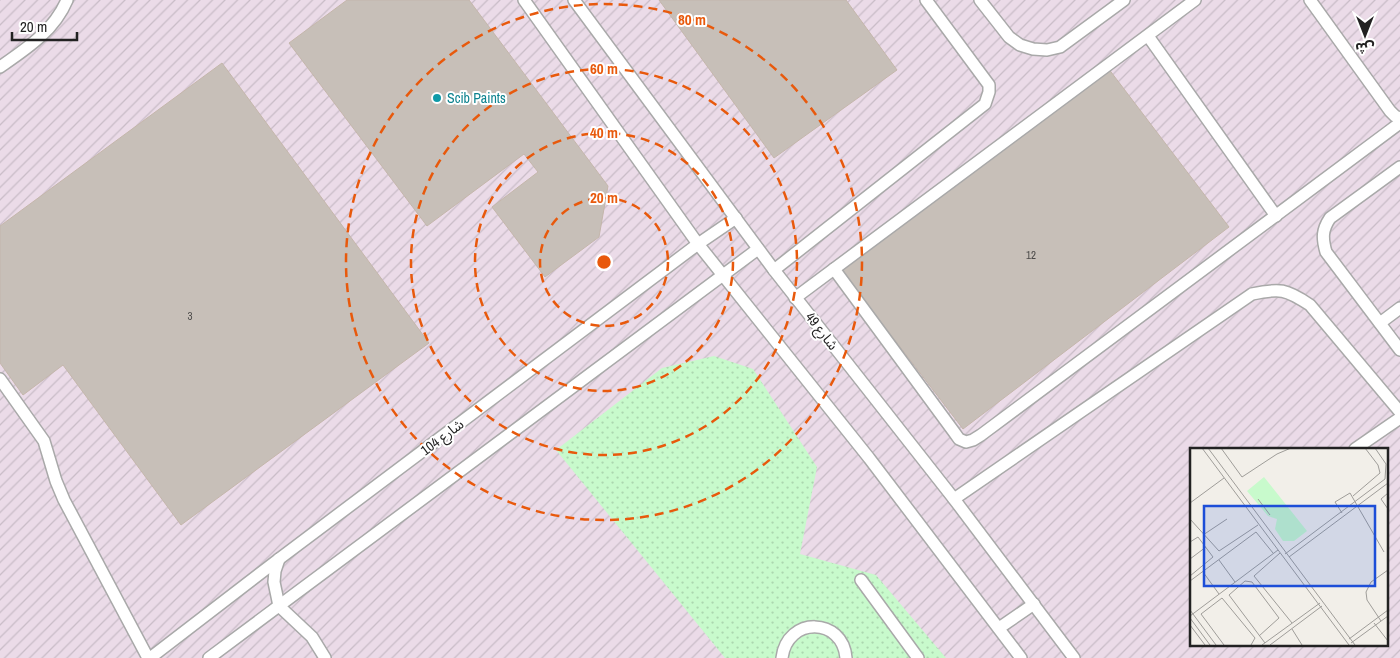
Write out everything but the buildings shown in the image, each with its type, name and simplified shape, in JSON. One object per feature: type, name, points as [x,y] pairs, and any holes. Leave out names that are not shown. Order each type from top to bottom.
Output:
[{"type":"lane","points":[[0,67],[37,41],[53,23],[67,0]]},
{"type":"lane","points":[[524,0],[698,244],[874,465],[1021,658]]},
{"type":"lane","name":"شارع 49","points":[[574,0],[758,249],[954,498],[1074,658]]},
{"type":"lane","points":[[774,270],[985,104],[989,92],[989,84],[926,0]]},
{"type":"lane","points":[[980,0],[1009,37],[1033,49],[1047,50],[1060,47],[1124,0]]},
{"type":"lane","points":[[796,298],[1195,0]]},
{"type":"lane","points":[[1310,0],[1390,111],[1400,118]]},
{"type":"lane","points":[[1148,36],[1276,216]]},
{"type":"lane","points":[[834,269],[959,439],[966,442],[981,435],[1400,123]]},
{"type":"lane","points":[[1400,167],[1330,218],[1324,228],[1322,240],[1326,252],[1400,350]]},
{"type":"lane","name":"شارع 104","points":[[149,658],[698,244],[736,218]]},
{"type":"lane","points":[[209,658],[758,249]]},
{"type":"lane","points":[[954,498],[1252,294],[1272,290],[1293,294],[1310,305],[1400,412]]},
{"type":"lane","points":[[1380,323],[1400,308]]},
{"type":"lane","points":[[0,378],[44,441],[64,500],[149,658]]},
{"type":"lane","points":[[1356,448],[1400,418]]},
{"type":"lane","points":[[279,559],[274,582],[279,606],[312,637],[325,658]]},
{"type":"lane","points":[[861,580],[918,658]]},
{"type":"lane","points":[[999,628],[1034,604]]},
{"type":"lane","points":[[782,658],[786,641],[801,629],[812,626],[824,628],[835,634],[842,643],[846,658]]},
{"type":"shaded area","points":[[0,0],[1400,0],[1400,658],[0,658]]},
{"type":"green space","points":[[714,356],[753,369],[817,467],[800,554],[876,575],[946,658],[725,658],[556,450],[662,368]]},
{"type":"place","name":"Scib Paints","points":[[437,98]]}]
